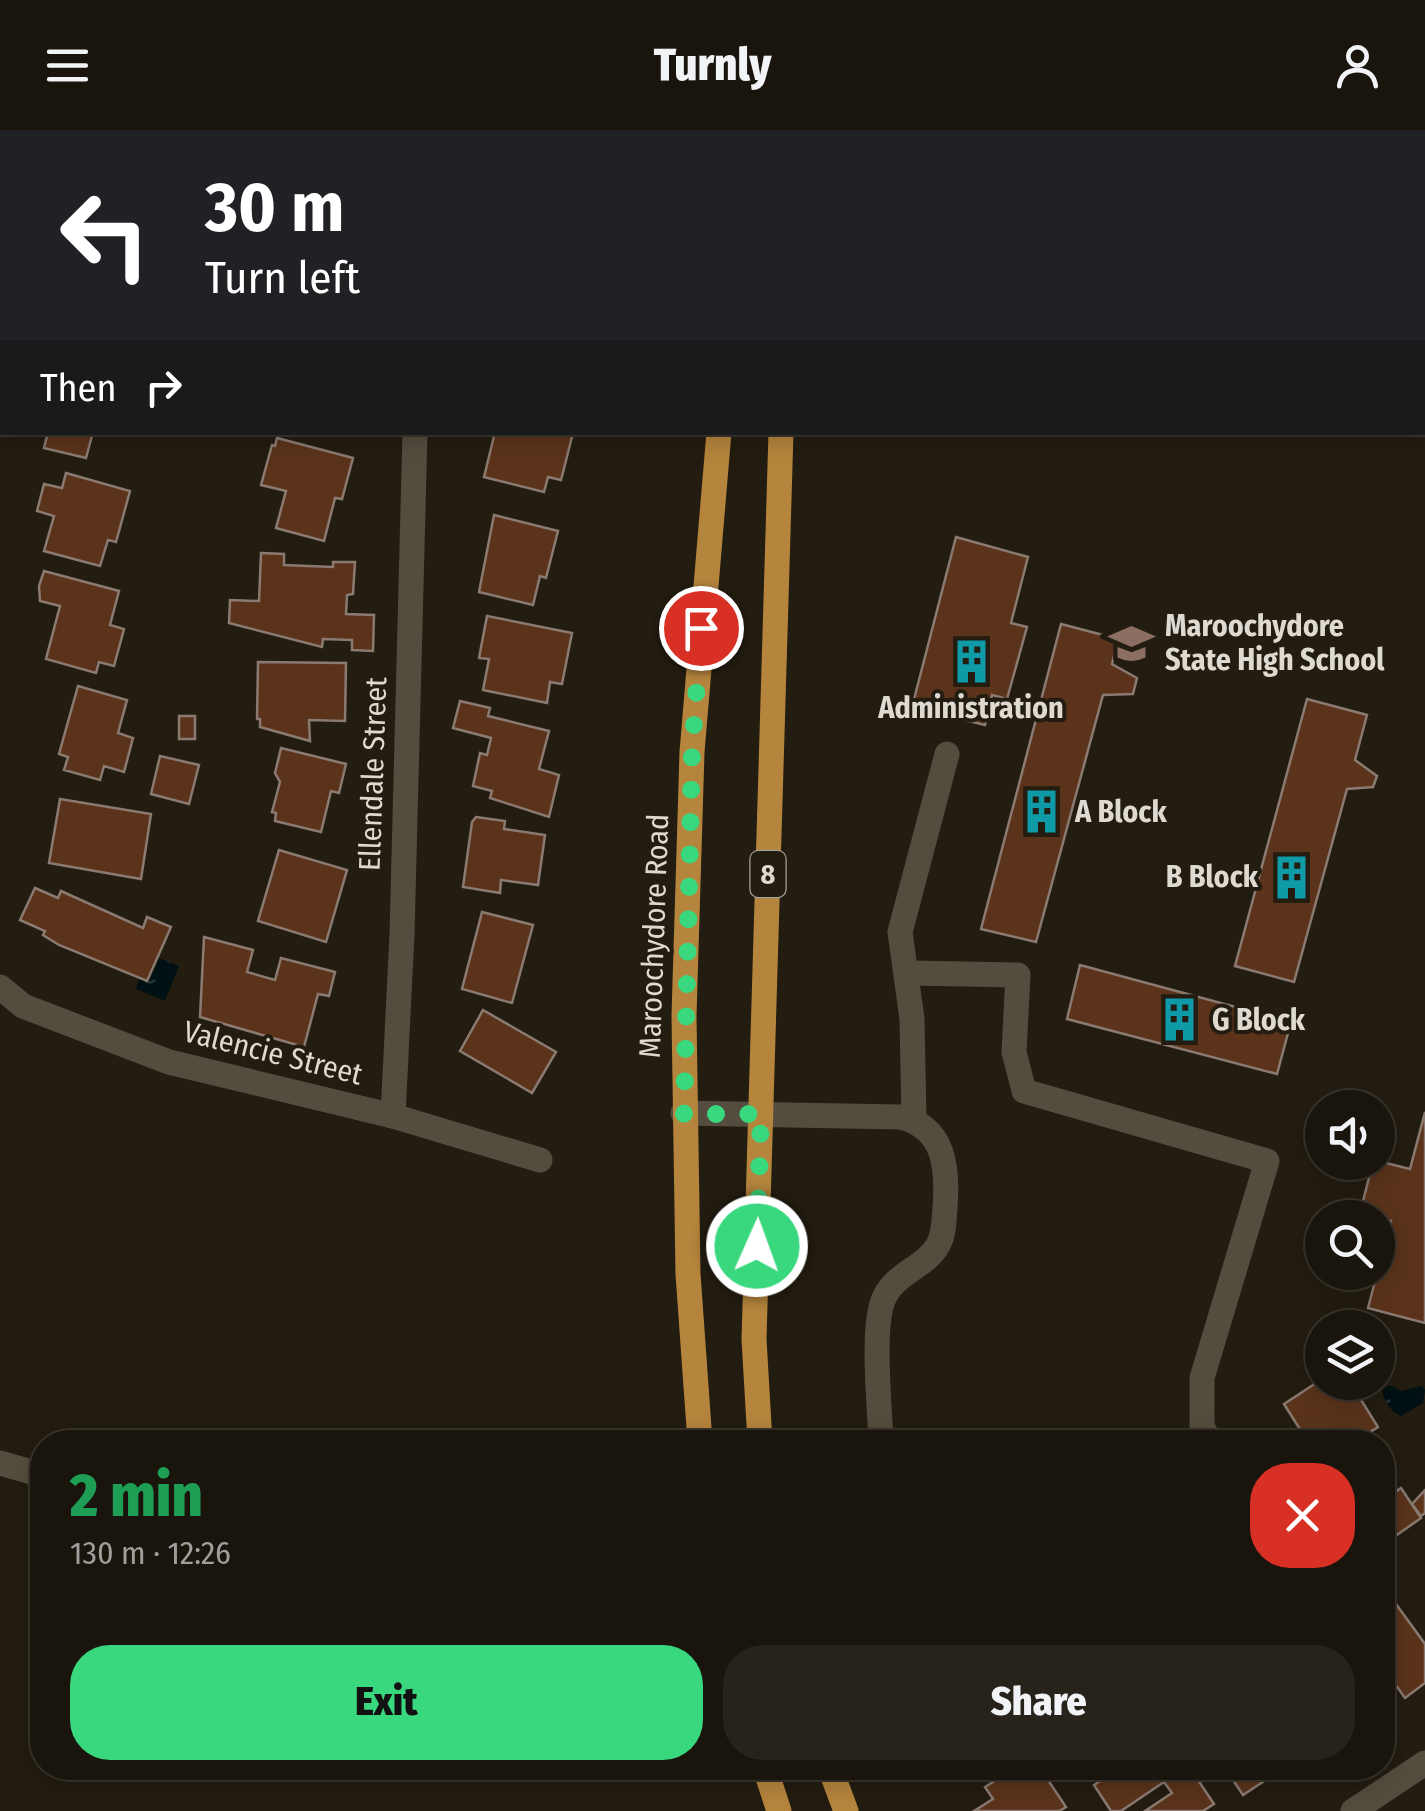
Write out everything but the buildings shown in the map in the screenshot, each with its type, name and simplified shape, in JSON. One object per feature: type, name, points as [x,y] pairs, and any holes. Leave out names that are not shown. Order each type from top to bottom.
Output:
[{"type":"main road","name":"Maroochydore Road","points":[[699,1430],[688,1274],[684,1114],[692,752],[719,435]]},
{"type":"main road","name":"8","points":[[759,1430],[754,1339],[781,435]]},
{"type":"main road","points":[[769,1780],[779,1811]]},
{"type":"main road","points":[[834,1780],[846,1811]]},
{"type":"street","name":"Ellendale Street","points":[[392,1116],[402,934],[416,435]]},
{"type":"street","points":[[914,1120],[908,973],[900,932],[947,754]]},
{"type":"street","points":[[908,973],[1018,975],[1014,1052],[1024,1090],[1267,1161],[1202,1378],[1204,1430]]},
{"type":"street","name":"Valencie Street","points":[[0,986],[23,1006],[169,1062],[392,1116],[540,1160]]},
{"type":"street","points":[[684,1114],[900,1116],[914,1120],[936,1138],[944,1159],[944,1222],[940,1242],[930,1256],[902,1276],[883,1298],[878,1326],[881,1430]]},
{"type":"street","points":[[0,1464],[30,1473]]},
{"type":"street","points":[[1395,1773],[1425,1763]]},
{"type":"street","points":[[1353,1811],[1378,1780]]},
{"type":"water","points":[[159,958],[179,966],[165,1001],[136,989],[139,979],[149,982]]},
{"type":"water","points":[[1421,1386],[1425,1390],[1423,1403],[1401,1416],[1386,1400],[1395,1400],[1395,1388],[1402,1391]]},
{"type":"place","name":"Maroochydore State High School","points":[[1132,643]]},
{"type":"place","name":"Administration","points":[[971,661]]},
{"type":"place","name":"A Block","points":[[1042,812]]},
{"type":"place","name":"B Block","points":[[1291,877]]},
{"type":"place","name":"G Block","points":[[1179,1020]]},
{"type":"route","points":[[701,628],[692,752],[684,1114],[761,1114],[757,1246]]}]
